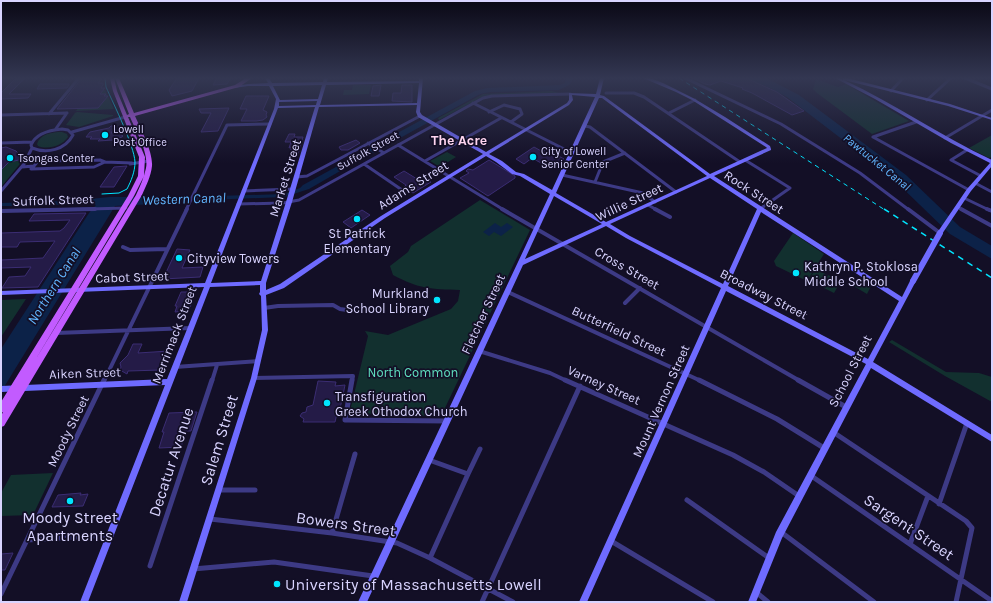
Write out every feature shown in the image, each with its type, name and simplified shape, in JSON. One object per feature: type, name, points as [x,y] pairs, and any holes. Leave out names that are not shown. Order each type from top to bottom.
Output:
[{"type":"main road","points":[[121,106],[140,150],[142,162],[141,176],[134,197]]},
{"type":"main road","points":[[1,409],[146,179],[149,161],[148,152],[128,106]]},
{"type":"main road","points":[[125,117],[163,106]]},
{"type":"main road","points":[[276,107],[312,106]]},
{"type":"main road","name":"Market Street","points":[[263,283],[318,106]]},
{"type":"main road","points":[[418,106],[418,112],[421,116]]},
{"type":"main road","name":"Adams Street","points":[[262,294],[282,286],[383,216],[564,106]]},
{"type":"main road","name":"Fletcher Street","points":[[362,602],[594,106]]},
{"type":"main road","name":"Rock Street","points":[[615,106],[710,176],[902,300]]},
{"type":"main road","name":"Willie Street","points":[[521,263],[768,149],[768,147],[705,106]]},
{"type":"main road","points":[[889,106],[944,138],[992,163]]},
{"type":"main road","points":[[951,106],[992,118]]},
{"type":"main road","name":"Merrimack Street","points":[[84,602],[276,107]]},
{"type":"main road","name":"Broadway Street","points":[[421,116],[514,172],[522,175],[606,224],[869,363],[992,439]]},
{"type":"main road","name":"School Street","points":[[752,602],[781,532],[902,300],[951,216],[969,190],[992,163]]},
{"type":"main road","points":[[1,423],[82,290],[128,206]]},
{"type":"main road","name":"Mount Vernon Street","points":[[583,602],[687,375],[724,287],[760,209]]},
{"type":"main road","name":"Salem Street","points":[[183,602],[254,378],[265,330],[262,294],[263,283]]},
{"type":"main road","name":"Cabot Street","points":[[1,293],[263,283]]},
{"type":"main road","name":"Aiken Street","points":[[2,389],[169,382]]},
{"type":"street","points":[[49,114],[56,106]]},
{"type":"street","name":"Suffolk Street","points":[[239,203],[303,198],[467,106]]},
{"type":"street","points":[[479,106],[572,153]]},
{"type":"street","points":[[489,112],[499,106]]},
{"type":"street","points":[[511,122],[522,114],[520,109],[512,106]]},
{"type":"street","points":[[658,106],[742,161],[790,188],[760,209]]},
{"type":"street","points":[[669,113],[683,106]]},
{"type":"street","points":[[744,106],[771,119],[860,173],[940,233]]},
{"type":"street","points":[[944,138],[992,110]]},
{"type":"street","points":[[1,115],[68,113],[56,130]]},
{"type":"street","points":[[297,177],[311,174],[421,116]]},
{"type":"street","points":[[1,143],[32,142],[38,136],[56,130],[68,130],[72,133],[120,120],[125,117]]},
{"type":"street","points":[[425,161],[501,118]]},
{"type":"street","points":[[916,122],[873,137],[969,190]]},
{"type":"street","name":"Moody Street","points":[[1,594],[227,125],[270,124]]},
{"type":"street","points":[[585,126],[590,126],[676,192]]},
{"type":"street","points":[[28,158],[64,145],[71,140],[72,133]]},
{"type":"street","points":[[129,143],[143,139]]},
{"type":"street","points":[[1,191],[23,167],[32,152],[32,142]]},
{"type":"street","points":[[555,145],[560,142]]},
{"type":"street","points":[[368,143],[384,153]]},
{"type":"street","name":"Cross Street","points":[[398,145],[537,229],[846,407]]},
{"type":"street","points":[[32,148],[44,151]]},
{"type":"street","points":[[967,150],[951,160],[981,176]]},
{"type":"street","points":[[595,182],[604,162],[625,153]]},
{"type":"street","points":[[105,162],[94,166],[31,168],[38,161],[100,160],[105,162],[132,163],[149,161]]},
{"type":"street","points":[[364,164],[405,192]]},
{"type":"street","points":[[23,167],[34,166]]},
{"type":"street","points":[[562,175],[643,193],[655,202]]},
{"type":"street","points":[[975,183],[992,192]]},
{"type":"street","points":[[243,193],[293,189]]},
{"type":"street","points":[[964,198],[992,211]]},
{"type":"street","points":[[648,205],[670,216]]},
{"type":"street","name":"Suffolk Street","points":[[1,211],[114,208],[128,206]]},
{"type":"street","points":[[958,207],[992,226]]},
{"type":"street","points":[[123,247],[130,250],[167,249]]},
{"type":"street","points":[[626,303],[640,288]]},
{"type":"street","name":"Butterfield Street","points":[[508,292],[753,406],[824,448]]},
{"type":"street","points":[[264,308],[278,306],[333,305],[340,309],[347,310]]},
{"type":"street","points":[[56,333],[190,328]]},
{"type":"street","name":"Varney Street","points":[[479,352],[530,366],[580,386],[739,458],[764,472],[799,496]]},
{"type":"street","points":[[175,367],[258,361]]},
{"type":"street","name":"Decatur Avenue","points":[[150,566],[217,365]]},
{"type":"street","points":[[254,378],[354,376],[345,420],[447,422]]},
{"type":"street","points":[[482,602],[580,386]]},
{"type":"street","points":[[939,504],[967,423]]},
{"type":"street","points":[[833,432],[867,453],[885,467],[966,521],[972,528],[956,602]]},
{"type":"street","points":[[430,558],[480,449]]},
{"type":"street","points":[[332,533],[355,454]]},
{"type":"street","points":[[429,460],[468,474]]},
{"type":"street","name":"Sargent Street","points":[[810,475],[992,601]]},
{"type":"street","points":[[219,490],[255,490]]},
{"type":"street","points":[[910,544],[928,496]]},
{"type":"street","points":[[687,500],[769,558]]},
{"type":"street","name":"Bowers Street","points":[[210,520],[332,533],[397,543],[430,558],[513,602]]},
{"type":"street","points":[[781,532],[874,602]]},
{"type":"street","points":[[27,540],[110,535]]},
{"type":"street","points":[[611,541],[713,602]]},
{"type":"street","points":[[194,569],[274,562],[373,576]]},
{"type":"street","points":[[756,592],[768,602]]},
{"type":"green space","points":[[100,106],[113,106],[114,109],[76,111],[78,108],[98,108]]},
{"type":"green space","points":[[460,106],[465,106],[439,120],[438,118]]},
{"type":"green space","points":[[835,106],[884,106],[909,121],[872,134]]},
{"type":"green space","points":[[77,112],[113,116],[79,127],[66,125]]},
{"type":"green space","points":[[54,132],[62,132],[67,134],[68,137],[59,145],[46,148],[38,146],[37,144],[44,136]]},
{"type":"green space","points":[[992,135],[992,157],[989,158],[969,148]]},
{"type":"green space","points":[[447,152],[456,157],[440,167],[430,161]]},
{"type":"green space","points":[[24,159],[1,187],[1,170],[9,162]]},
{"type":"green space","name":"North Common","points":[[480,200],[530,230],[444,410],[440,414],[432,416],[350,413],[368,336],[365,331],[388,335],[451,309],[458,301],[460,290],[433,289],[418,286],[393,275],[390,266],[408,252],[411,246]]},
{"type":"green space","points":[[793,233],[824,254],[807,281],[776,266],[774,261]]},
{"type":"green space","points":[[816,269],[827,275],[820,286],[808,280]]},
{"type":"green space","points":[[828,275],[841,281],[834,293],[822,287]]},
{"type":"green space","points":[[859,278],[871,286],[867,294],[852,285],[856,279]]},
{"type":"green space","points":[[26,299],[1,337],[1,300]]},
{"type":"green space","points":[[892,340],[946,372],[979,373],[992,377],[992,402],[889,342]]},
{"type":"green space","points":[[53,473],[33,515],[1,516],[1,493],[11,475]]},
{"type":"water","points":[[447,106],[458,106],[371,154],[366,150]]},
{"type":"water","name":"Pawtucket Canal","points":[[799,106],[814,106],[906,175],[960,227],[992,246],[992,259],[950,234],[890,176]]},
{"type":"water","points":[[356,156],[361,159],[309,189],[284,197],[184,201],[115,206],[1,392],[1,349],[89,213],[96,205],[92,203],[1,206],[1,203],[69,201],[110,197],[186,197],[284,194],[300,188]]},
{"type":"water","points":[[495,223],[501,227],[507,223],[513,227],[501,236],[494,232],[489,236],[483,232]]},
{"type":"building","points":[[59,106],[100,106],[98,108],[57,109]]},
{"type":"building","points":[[241,106],[265,106],[263,110],[267,112],[267,117],[263,120],[241,121],[247,109],[240,109]]},
{"type":"building","points":[[776,106],[797,106],[804,111],[792,115]]},
{"type":"building","points":[[229,108],[218,131],[201,132],[211,113],[201,113],[199,109]]},
{"type":"building","name":"Lowell Post Office","points":[[111,126],[116,126],[111,133],[119,133],[123,136],[113,140],[98,141],[100,139],[90,139],[92,137],[86,137],[90,132],[109,128]]},
{"type":"building","points":[[289,134],[295,134],[294,137],[303,137],[298,154],[291,154],[291,147],[289,148],[291,142],[285,142]]},
{"type":"building","points":[[356,140],[360,143],[348,150],[341,150],[339,147]]},
{"type":"building","name":"Tsongas Center","points":[[6,147],[16,151],[19,154],[19,160],[9,162],[1,170],[1,148]]},
{"type":"building","points":[[534,147],[543,152],[546,149],[564,159],[550,168],[532,158],[524,164],[516,159]]},
{"type":"building","points":[[489,160],[515,176],[515,178],[488,196],[460,178],[469,173],[466,171],[468,169],[473,170]]},
{"type":"building","points":[[127,166],[114,187],[100,187],[114,167]]},
{"type":"building","points":[[404,171],[417,179],[424,178],[431,182],[413,193],[404,187],[406,185],[394,177]]},
{"type":"building","name":"St Patrick Elementary","points":[[362,210],[370,215],[351,228],[343,222]]},
{"type":"building","points":[[86,213],[38,287],[2,288],[9,277],[25,276],[31,267],[1,268],[1,260],[43,258],[55,241],[20,242],[17,247],[1,247],[1,233],[60,231],[70,220],[29,221],[34,214]]},
{"type":"building","name":"Cityview Towers","points":[[177,249],[190,250],[182,268],[203,267],[200,277],[163,279]]},
{"type":"building","points":[[181,292],[192,292],[194,294],[189,311],[175,312],[177,306],[175,306]]},
{"type":"building","points":[[133,344],[142,344],[138,353],[169,351],[161,370],[128,371],[127,374],[120,370],[120,363],[128,355]]},
{"type":"building","name":"Transfiguration Greek Othodox Church","points":[[318,381],[336,382],[335,386],[345,385],[335,422],[303,422],[304,419],[300,416],[302,413],[306,412],[307,407],[313,405]]},
{"type":"building","points":[[197,412],[191,431],[186,431],[181,447],[159,448],[164,432],[162,432],[169,413]]},
{"type":"building","name":"Moody Street Apartments","points":[[81,493],[80,495],[88,494],[83,506],[52,507],[58,495]]},
{"type":"building","points":[[13,553],[5,570],[1,570],[1,554]]},
{"type":"tram line","points":[[102,194],[119,193],[127,189],[134,173],[135,166],[131,146],[115,106]]},
{"type":"railway","points":[[723,106],[885,210]]},
{"type":"railway","points":[[884,209],[992,278]]},
{"type":"place","name":"Lowell Post Office","points":[[105,135]]},
{"type":"place","name":"City of Lowell Senior Center","points":[[533,157]]},
{"type":"place","name":"Tsongas Center","points":[[10,158]]},
{"type":"place","name":"St Patrick Elementary","points":[[357,219]]},
{"type":"place","name":"Cityview Towers","points":[[179,258]]},
{"type":"place","name":"Kathryn P. Stoklosa Middle School","points":[[796,273]]},
{"type":"place","name":"Murkland School Library","points":[[437,300]]},
{"type":"place","name":"Transfiguration Greek Othodox Church","points":[[327,403]]},
{"type":"place","name":"Moody Street Apartments","points":[[70,501]]},
{"type":"place","name":"University of Massachusetts Lowell","points":[[277,584]]},
{"type":"district","name":"The Acre","points":[[459,140]]},
{"type":"water label","name":"Western Canal","points":[[184,199]]},
{"type":"water label","name":"Northern Canal","points":[[54,286]]}]
